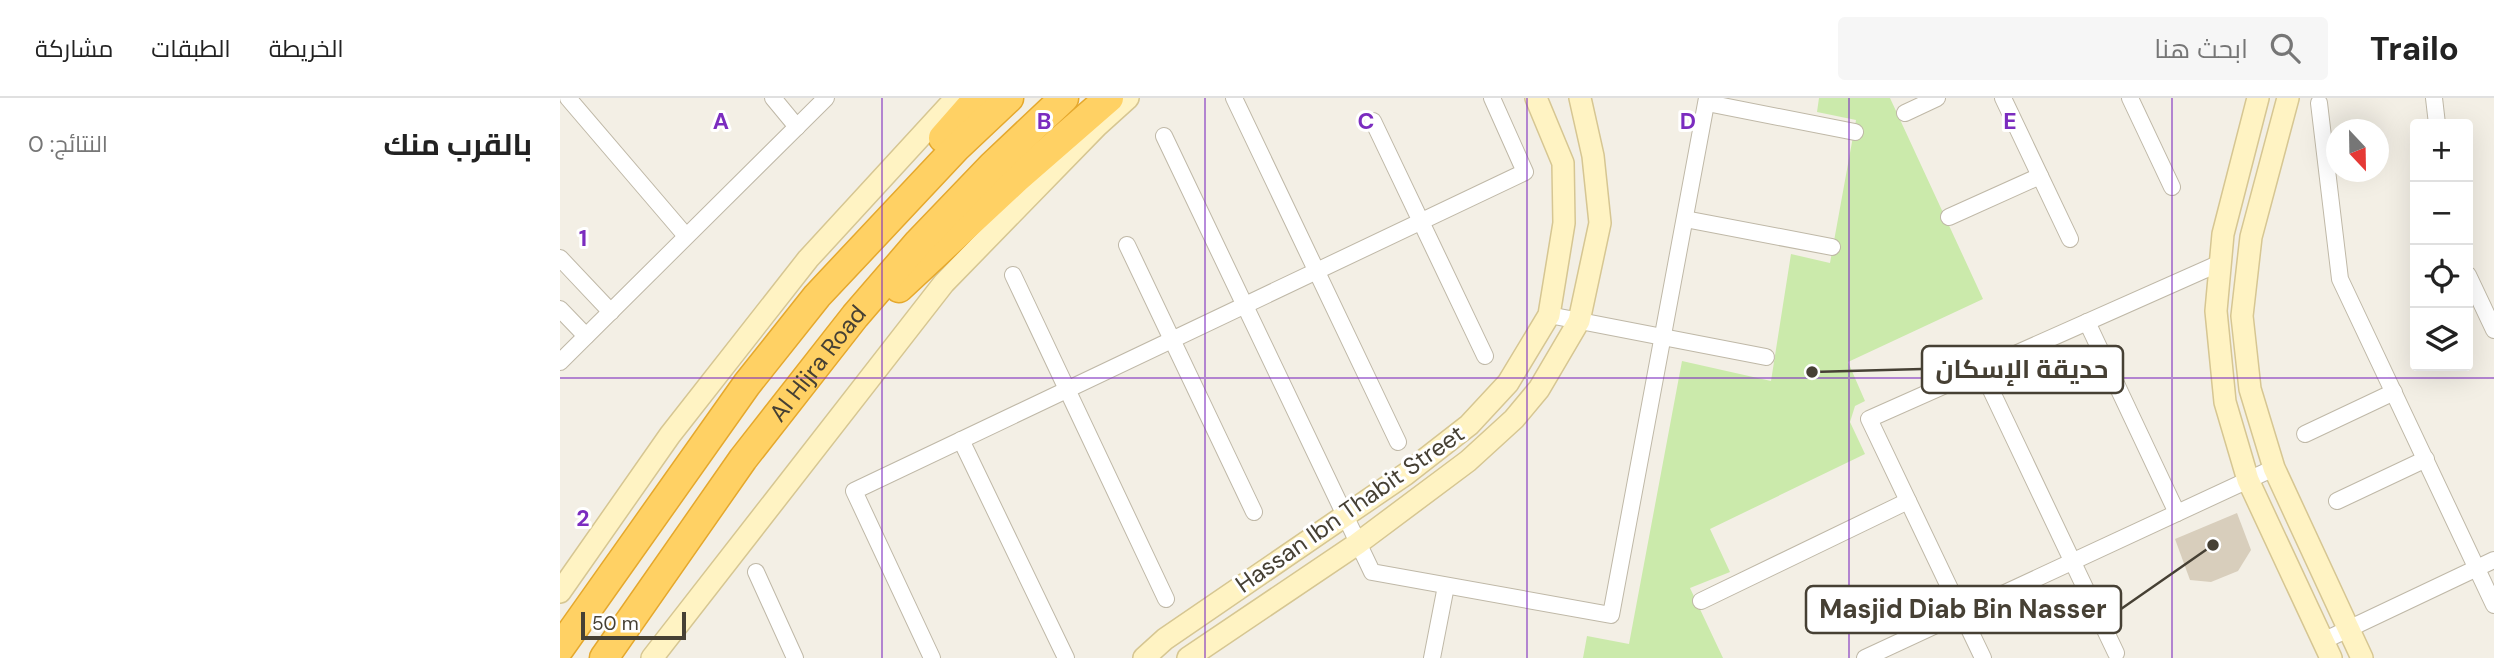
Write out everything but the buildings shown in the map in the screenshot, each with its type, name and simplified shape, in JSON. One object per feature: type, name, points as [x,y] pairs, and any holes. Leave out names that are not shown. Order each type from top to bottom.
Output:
[{"type":"highway","points":[[849,260],[923,162],[978,98]]},
{"type":"highway","name":"Al Hijra Road","points":[[560,648],[747,384],[817,296],[957,147],[1009,98]]},
{"type":"highway","name":"Al Hijra Road","points":[[604,658],[743,459],[855,316],[918,243],[992,166],[1064,98]]},
{"type":"highway","points":[[794,394],[862,323],[916,272],[1109,98]]},
{"type":"highway","points":[[560,637],[602,587]]},
{"type":"street","points":[[568,98],[686,236]]},
{"type":"street","points":[[773,98],[797,127]]},
{"type":"street","points":[[560,362],[826,98]]},
{"type":"street","points":[[560,592],[670,435],[808,259],[956,98]]},
{"type":"street","points":[[652,658],[944,283],[1097,126],[1128,98]]},
{"type":"street","points":[[1234,98],[1398,442]]},
{"type":"street","points":[[928,657],[854,491],[1525,172],[1492,98]]},
{"type":"street","name":"Hassan Ibn Thabit Street","points":[[1144,658],[1165,639],[1406,474],[1469,425],[1508,383],[1549,315],[1564,223],[1563,163],[1536,98]]},
{"type":"street","name":"Hassan Ibn Thabit Street","points":[[1188,658],[1357,544],[1468,461],[1514,419],[1539,389],[1579,321],[1600,223],[1593,156],[1580,98]]},
{"type":"street","points":[[1905,113],[1937,98]]},
{"type":"street","points":[[2003,98],[2070,239]]},
{"type":"street","points":[[2130,98],[2172,187]]},
{"type":"street","points":[[2258,98],[2223,234],[2216,311],[2225,402],[2248,480],[2327,650],[2349,629],[2494,560]]},
{"type":"street","points":[[2288,98],[2251,237],[2242,316],[2250,389],[2274,468],[2362,658]]},
{"type":"street","points":[[2434,98],[2436,119]]},
{"type":"street","points":[[1164,136],[1372,572],[1611,615],[1707,101],[1854,132]]},
{"type":"street","points":[[2319,103],[2340,279],[2494,605]]},
{"type":"street","points":[[1373,121],[1485,356]]},
{"type":"street","points":[[1949,217],[2040,176]]},
{"type":"street","points":[[1685,219],[1832,247]]},
{"type":"street","points":[[1127,245],[1254,512]]},
{"type":"street","points":[[560,258],[611,312]]},
{"type":"street","points":[[1983,658],[1869,419],[2220,263]]},
{"type":"street","points":[[1013,275],[1166,599]]},
{"type":"street","points":[[2473,286],[2494,330]]},
{"type":"street","points":[[560,309],[586,337]]},
{"type":"street","points":[[1549,315],[1766,357]]},
{"type":"street","points":[[2087,322],[2177,513]]},
{"type":"street","points":[[1981,369],[2116,653]]},
{"type":"street","points":[[2305,434],[2394,392]]},
{"type":"street","points":[[961,440],[1066,658]]},
{"type":"street","points":[[2337,501],[2426,459]]},
{"type":"street","points":[[1865,658],[2274,468]]},
{"type":"street","points":[[1701,601],[1908,501]]},
{"type":"street","points":[[756,572],[796,658]]},
{"type":"street","points":[[1432,658],[1446,586]]},
{"type":"green space","points":[[1819,98],[1890,98],[1983,299],[1848,362],[1865,401],[1855,406],[1850,422],[1865,454],[1710,529],[1730,572],[1690,588],[1723,658],[1583,658],[1587,636],[1629,644],[1682,361],[1771,381],[1791,254],[1830,263],[1856,120],[1817,112]]},
{"type":"place","name":"حديقة الإسكان","points":[[1812,372]]},
{"type":"place","name":"Masjid Diab Bin Nasser","points":[[2213,545]]}]
